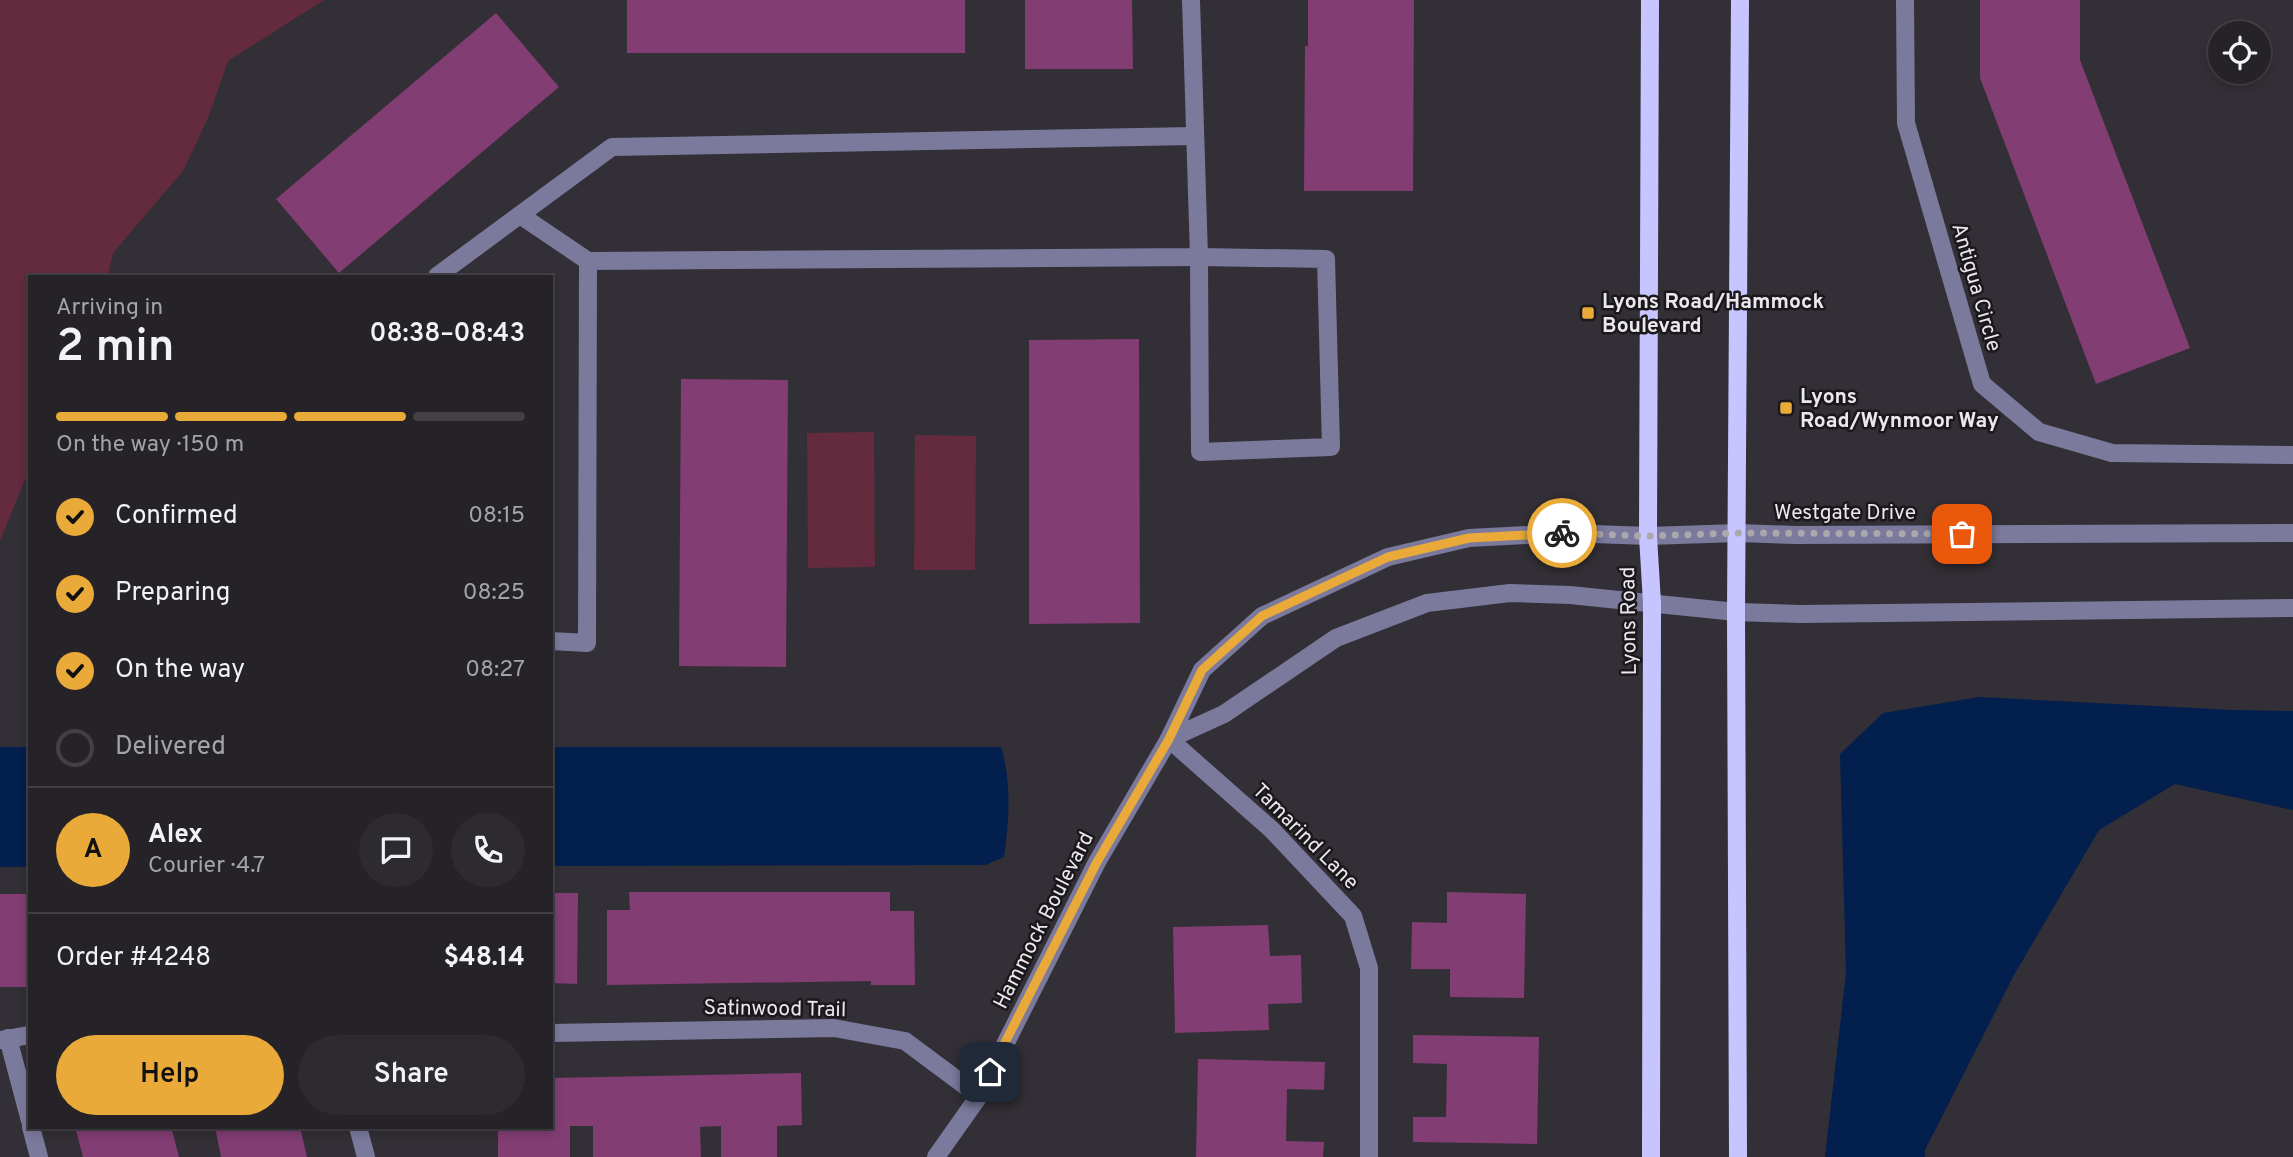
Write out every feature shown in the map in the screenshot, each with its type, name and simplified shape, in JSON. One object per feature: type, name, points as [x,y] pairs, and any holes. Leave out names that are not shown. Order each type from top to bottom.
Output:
[{"type":"main road","name":"Lyons Road","points":[[1650,0],[1648,536],[1651,603],[1651,1157]]},
{"type":"main road","points":[[1738,1157],[1736,612],[1740,0]]},
{"type":"street","points":[[520,215],[588,261],[1199,257],[1326,259],[1331,447],[1200,452],[1199,257],[1191,0]]},
{"type":"street","name":"Antigua Circle","points":[[1905,0],[1906,123],[1982,384],[2039,432],[2112,453],[2293,455]]},
{"type":"street","points":[[438,275],[612,147],[1194,136]]},
{"type":"street","points":[[460,257],[461,275]]},
{"type":"street","points":[[553,641],[587,643],[588,261]]},
{"type":"street","name":"Hammock Boulevard","points":[[936,1157],[978,1096],[1097,862],[1169,739],[1202,670],[1262,616],[1388,557],[1469,538],[1566,533],[1648,536]]},
{"type":"street","name":"Westgate Drive","points":[[1648,536],[1738,533],[2293,533]]},
{"type":"street","points":[[1169,739],[1224,714],[1336,638],[1427,603],[1510,593],[1570,595],[1736,612],[1800,614],[2293,608]]},
{"type":"street","name":"Tamarind Lane","points":[[1169,739],[1272,830],[1353,916],[1369,968],[1369,1157]]},
{"type":"street","name":"Satinwood Trail","points":[[553,1032],[834,1028],[905,1041],[978,1096]]},
{"type":"street","points":[[28,1035],[4,1039],[28,1115]]},
{"type":"street","points":[[32,1129],[39,1157]]},
{"type":"street","points":[[359,1129],[366,1157]]},
{"type":"shaded area","points":[[0,0],[324,0],[228,61],[208,118],[183,171],[113,253],[108,275],[28,275],[28,472],[0,541]]},
{"type":"shaded area","points":[[874,432],[875,567],[808,568],[807,433]]},
{"type":"shaded area","points":[[915,435],[976,436],[975,570],[914,570]]},
{"type":"water","points":[[1979,697],[2293,711],[2293,810],[2175,784],[2099,830],[2014,975],[1925,1150],[1925,1157],[1825,1157],[1846,973],[1840,754],[1883,713]]},
{"type":"water","points":[[0,747],[28,747],[28,867],[0,867]]},
{"type":"water","points":[[553,747],[1001,747],[1009,802],[1004,857],[985,865],[553,866]]},
{"type":"building","points":[[627,0],[965,0],[965,53],[627,53]]},
{"type":"building","points":[[1025,0],[1132,0],[1133,69],[1025,69]]},
{"type":"building","points":[[1308,0],[1414,0],[1413,191],[1304,191]]},
{"type":"building","points":[[1980,0],[2080,0],[2080,60],[2190,348],[2096,384],[1980,78]]},
{"type":"building","points":[[496,13],[559,87],[339,273],[276,199]]},
{"type":"building","points":[[1139,339],[1140,623],[1029,624],[1029,340]]},
{"type":"building","points":[[681,379],[788,380],[786,667],[679,666]]},
{"type":"building","points":[[629,892],[890,892],[890,911],[914,911],[915,985],[871,985],[871,981],[607,985],[607,910],[630,910]]},
{"type":"building","points":[[1447,892],[1526,894],[1524,998],[1450,997],[1450,969],[1411,969],[1412,922],[1447,923]]},
{"type":"building","points":[[553,893],[578,893],[577,984],[553,983]]},
{"type":"building","points":[[0,894],[28,894],[28,987],[0,987]]},
{"type":"building","points":[[1268,925],[1270,956],[1301,955],[1302,1003],[1268,1004],[1269,1030],[1175,1033],[1173,927]]},
{"type":"building","points":[[1413,1035],[1539,1037],[1537,1144],[1413,1142],[1413,1117],[1446,1117],[1447,1064],[1413,1063]]},
{"type":"building","points":[[1198,1059],[1325,1062],[1324,1090],[1287,1089],[1286,1141],[1324,1142],[1323,1157],[1196,1157]]},
{"type":"building","points":[[801,1073],[802,1125],[777,1126],[777,1157],[721,1157],[721,1126],[700,1127],[701,1157],[593,1157],[593,1126],[570,1126],[570,1157],[498,1157],[498,1129],[553,1129],[553,1078]]},
{"type":"building","points":[[76,1129],[172,1129],[179,1157],[83,1157]]},
{"type":"building","points":[[215,1129],[300,1129],[307,1157],[221,1157]]},
{"type":"way so far","points":[[1562,533],[1648,536],[1738,533],[1962,534]]},
{"type":"place","name":"Lyons Road/Hammock Boulevard","points":[[1588,313]]},
{"type":"place","name":"Lyons Road/Wynmoor Way","points":[[1786,408]]},
{"type":"route","points":[[990,1072],[1097,862],[1169,739],[1202,670],[1262,616],[1388,557],[1469,538],[1562,533]]}]
